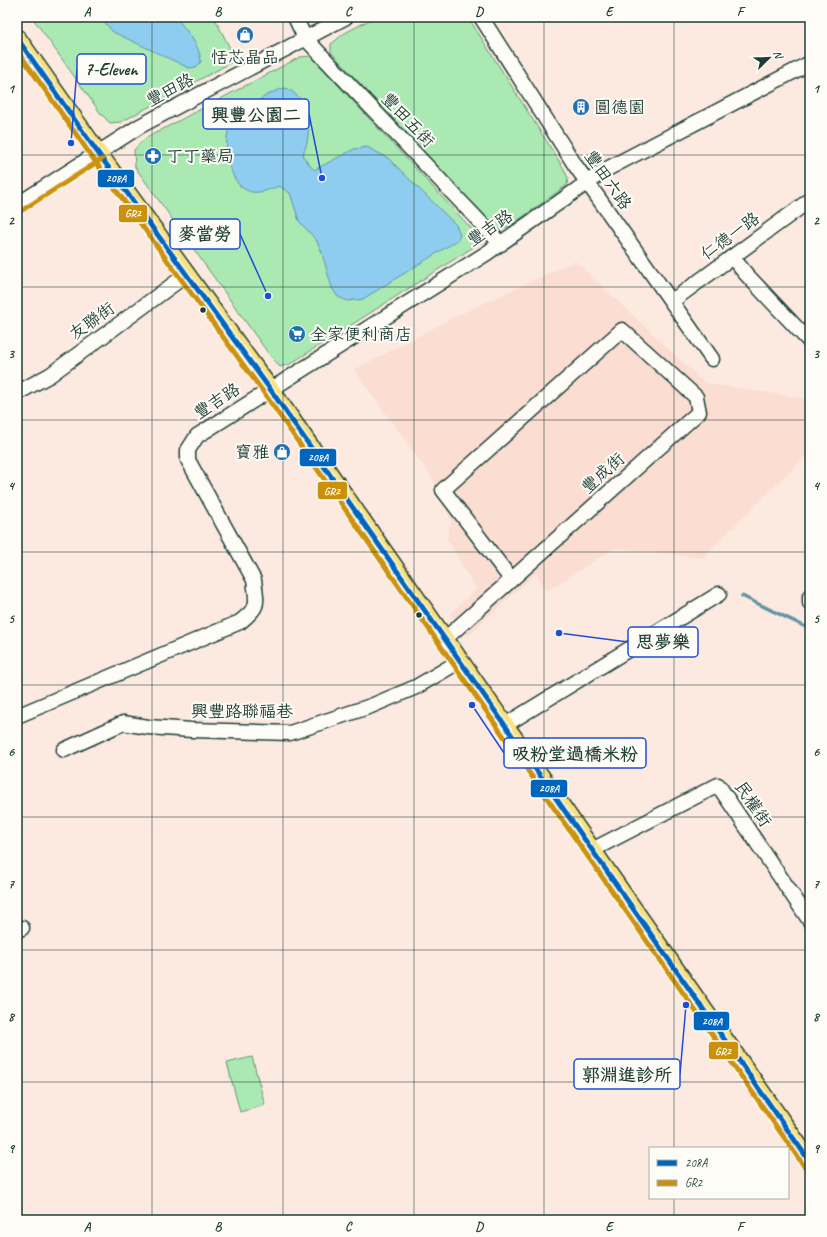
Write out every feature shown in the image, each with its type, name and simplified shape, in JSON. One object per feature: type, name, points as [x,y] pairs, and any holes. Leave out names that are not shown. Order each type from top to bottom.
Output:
[{"type":"main road","points":[[17,38],[98,153],[270,389],[810,1162]]},
{"type":"street","name":"豐田五街","points":[[295,17],[306,38],[501,244]]},
{"type":"street","name":"豐田路","points":[[17,206],[140,126],[346,17]]},
{"type":"street","name":"豐田六路","points":[[481,17],[587,182],[712,359]]},
{"type":"street","name":"豐吉路","points":[[17,716],[240,622],[254,610],[257,601],[254,580],[188,460],[188,450],[196,436],[501,244],[587,182],[612,167],[810,63]]},
{"type":"street","name":"仁德一路","points":[[672,301],[810,200]]},
{"type":"street","points":[[732,257],[810,342]]},
{"type":"street","name":"友聯街","points":[[17,393],[50,375],[186,275]]},
{"type":"street","name":"豐成街","points":[[445,638],[699,412],[696,397],[622,330],[443,490],[511,579]]},
{"type":"street","points":[[505,725],[719,594]]},
{"type":"street","points":[[810,596],[810,603]]},
{"type":"street","name":"興豐路聯福巷","points":[[64,750],[123,723],[148,727],[192,730],[290,733],[371,706],[416,686],[460,661]]},
{"type":"street","name":"民權街","points":[[592,850],[718,785],[810,921]]},
{"type":"shaded area","points":[[575,261],[705,383],[802,398],[810,408],[810,451],[702,558],[615,548],[546,591],[536,573],[468,636],[450,614],[476,589],[447,539],[451,521],[434,480],[354,370],[454,317]]},
{"type":"green space","points":[[32,17],[214,17],[236,60],[121,122],[110,123],[101,114]]},
{"type":"green space","points":[[375,17],[468,17],[564,169],[568,178],[567,185],[510,226],[499,230],[491,225],[331,52],[331,44],[345,33]]},
{"type":"green space","points":[[311,56],[483,241],[290,364],[280,367],[268,353],[135,167],[134,150],[144,139],[300,57]]},
{"type":"green space","points":[[252,1057],[265,1105],[240,1112],[227,1063]]},
{"type":"water","points":[[103,17],[176,17],[198,49],[201,62],[196,67],[189,68],[113,32],[106,24]]},
{"type":"water","points":[[285,88],[298,97],[303,103],[306,111],[308,118],[308,135],[304,157],[314,170],[354,149],[367,147],[388,158],[456,225],[460,234],[458,240],[363,299],[348,301],[338,297],[332,288],[321,250],[316,240],[299,221],[290,193],[279,186],[266,191],[257,192],[244,189],[234,178],[228,160],[227,140],[231,125],[247,108],[271,93]]},
{"type":"waterway","points":[[742,596],[810,629]]},
{"type":"transit line","name":"208A","points":[[17,38],[98,153],[270,389],[810,1162]]},
{"type":"transit line","name":"GR2","points":[[17,50],[92,157],[264,393],[804,1166]]},
{"type":"transit line","name":"GR2","points":[[21,211],[102,159]]},
{"type":"place","name":"恬芯晶品","points":[[245,35]]},
{"type":"place","name":"圓德園","points":[[581,107]]},
{"type":"place","name":"7-Eleven","points":[[71,143]]},
{"type":"place","name":"丁丁藥局","points":[[153,156]]},
{"type":"place","name":"興豐公園二","points":[[322,178]]},
{"type":"place","name":"麥當勞","points":[[268,296]]},
{"type":"place","name":"全家便利商店","points":[[297,334]]},
{"type":"place","name":"寶雅","points":[[282,452]]},
{"type":"place","name":"思夢樂","points":[[559,633]]},
{"type":"place","name":"吸粉堂過橋米粉","points":[[472,705]]},
{"type":"place","name":"郭淵進診所","points":[[686,1005]]}]
